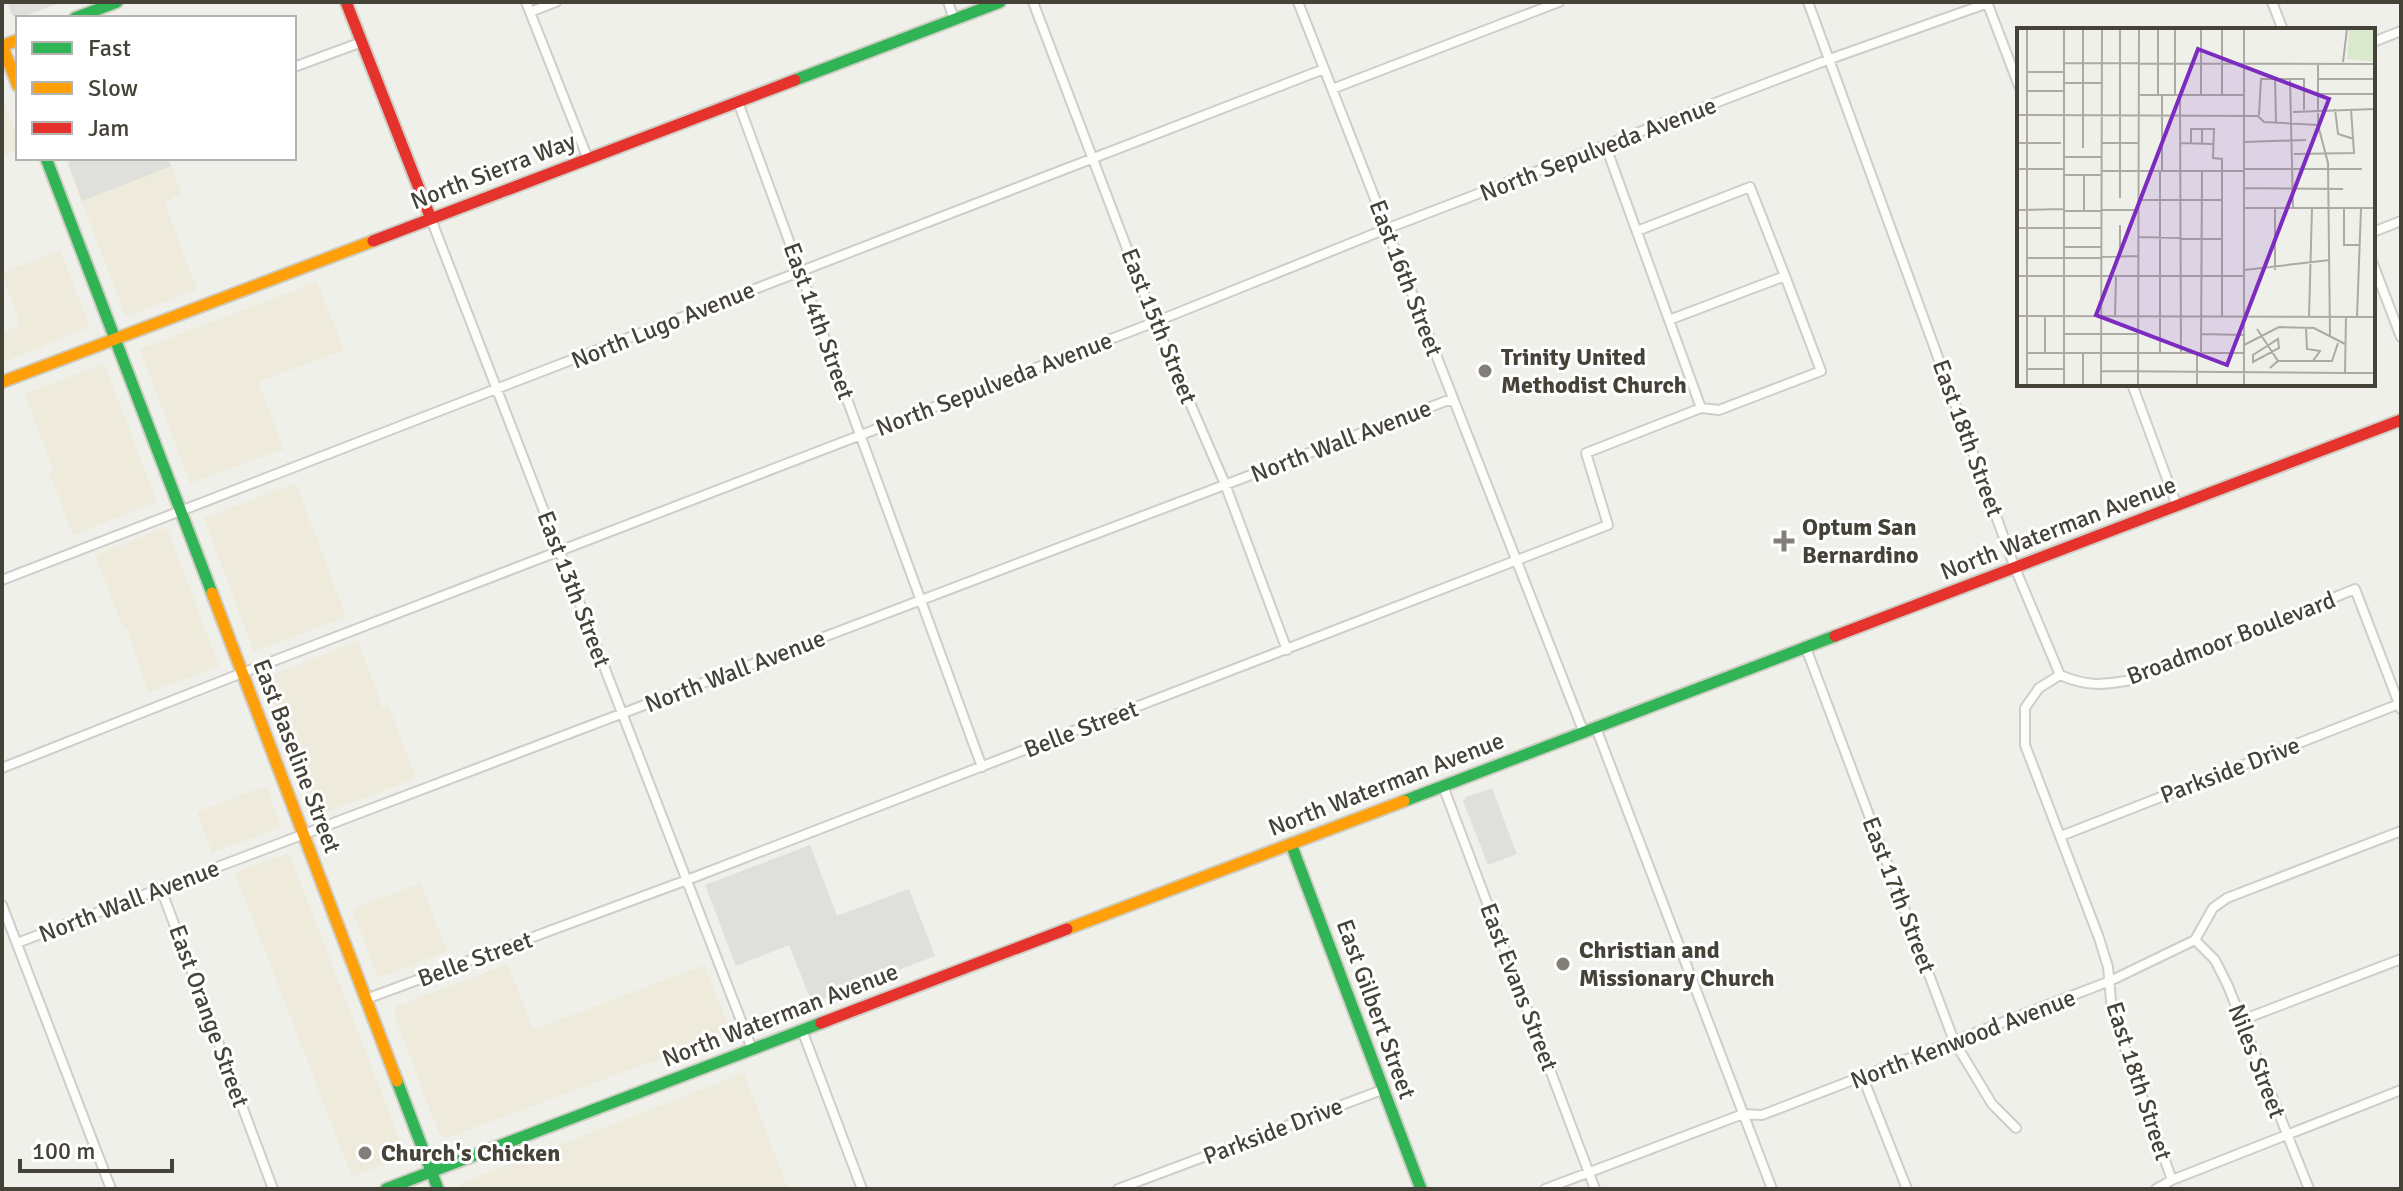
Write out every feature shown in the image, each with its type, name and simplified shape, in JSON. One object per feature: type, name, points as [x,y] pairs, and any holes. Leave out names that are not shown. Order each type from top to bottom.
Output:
[{"type":"main road","points":[[80,16],[117,2]]},
{"type":"main road","points":[[346,2],[431,219]]},
{"type":"main road","name":"North Sierra Way","points":[[2,382],[1000,2]]},
{"type":"main road","points":[[2,46],[16,81]]},
{"type":"main road","name":"East Baseline Street","points":[[48,160],[438,1189]]},
{"type":"main road","name":"North Waterman Avenue","points":[[386,1189],[2401,420]]},
{"type":"main road","name":"East Gilbert Street","points":[[1291,844],[1421,1189]]},
{"type":"street","points":[[526,2],[588,159]]},
{"type":"street","points":[[530,12],[556,2]]},
{"type":"street","points":[[948,2],[954,19]]},
{"type":"street","name":"East 15th Street","points":[[1033,2],[1155,322],[1225,484],[1287,650]]},
{"type":"street","name":"East 16th Street","points":[[1298,2],[1584,733]]},
{"type":"street","points":[[1332,89],[1559,2]]},
{"type":"street","name":"East 18th Street","points":[[1808,2],[2015,568],[2060,675],[2039,688],[2025,708],[2025,745],[2099,938],[2110,981],[2112,1012],[2121,1042],[2172,1180]]},
{"type":"street","points":[[1988,2],[2017,81]]},
{"type":"street","name":"North Sepulveda Avenue","points":[[2,768],[1155,322],[1386,229],[1830,59],[1988,2]]},
{"type":"street","points":[[2272,2],[2282,28]]},
{"type":"street","points":[[2375,41],[2401,31]]},
{"type":"street","points":[[296,66],[362,42]]},
{"type":"street","name":"North Lugo Avenue","points":[[2,580],[1324,69]]},
{"type":"street","name":"East 14th Street","points":[[738,102],[982,767]]},
{"type":"street","points":[[1606,147],[1701,408],[1719,410],[1821,371],[1750,187],[1637,231]]},
{"type":"street","name":"East 13th Street","points":[[431,219],[752,1049]]},
{"type":"street","points":[[2375,231],[2401,221]]},
{"type":"street","points":[[2375,269],[2401,337]]},
{"type":"street","points":[[1669,320],[1785,276]]},
{"type":"street","points":[[2133,386],[2177,506]]},
{"type":"street","name":"North Wall Avenue","points":[[17,943],[1225,484],[1446,401],[1454,401]]},
{"type":"street","name":"Belle Street","points":[[366,999],[687,880],[1608,525],[1586,453],[1701,408]]},
{"type":"street","name":"Broadmoor Boulevard","points":[[2060,675],[2078,683],[2098,686],[2132,680],[2355,589],[2400,706]]},
{"type":"street","name":"East 17th Street","points":[[1806,648],[1954,1041],[1992,1104],[2016,1128]]},
{"type":"street","name":"Parkside Drive","points":[[2061,836],[2400,706]]},
{"type":"street","points":[[1596,728],[1772,1189]]},
{"type":"street","name":"East Evans Street","points":[[1443,786],[1595,1189]]},
{"type":"street","points":[[2195,940],[2213,908],[2227,898],[2401,831]]},
{"type":"street","name":"East Orange Street","points":[[161,889],[273,1189]]},
{"type":"street","points":[[3,910],[111,1189]]},
{"type":"street","name":"North Kenwood Avenue","points":[[1545,1189],[1743,1114],[1762,1115],[1863,1078],[2110,981],[2195,940]]},
{"type":"street","name":"Niles Street","points":[[2195,940],[2215,960],[2309,1189]]},
{"type":"street","points":[[2242,1020],[2401,959]]},
{"type":"street","points":[[802,1030],[862,1189]]},
{"type":"street","points":[[1863,1078],[1907,1189]]},
{"type":"street","name":"Parkside Drive","points":[[1118,1189],[1382,1090]]},
{"type":"street","points":[[2156,1189],[2285,1134],[2401,1090]]},
{"type":"shaded area","points":[[7,2],[61,2],[26,16],[12,15]]},
{"type":"shaded area","points":[[2,96],[16,134],[16,151],[2,156]]},
{"type":"shaded area","points":[[72,160],[169,160],[182,194],[164,202],[197,289],[126,317],[67,164]]},
{"type":"shaded area","points":[[169,160],[171,166],[82,201],[68,162]]},
{"type":"shaded area","points":[[60,250],[90,327],[2,363],[2,333],[20,325],[2,273]]},
{"type":"shaded area","points":[[317,282],[344,350],[258,382],[284,449],[190,483],[140,349]]},
{"type":"shaded area","points":[[104,363],[157,502],[73,535],[49,472],[53,470],[25,394]]},
{"type":"shaded area","points":[[296,483],[346,617],[254,652],[204,518]]},
{"type":"shaded area","points":[[163,528],[168,530],[219,666],[148,693],[128,631],[120,620],[95,555]]},
{"type":"shaded area","points":[[358,641],[383,708],[389,706],[416,778],[316,816],[264,678]]},
{"type":"shaded area","points":[[266,786],[281,827],[212,853],[197,812]]},
{"type":"shaded area","points":[[1492,788],[1517,854],[1488,865],[1463,801],[1466,797]]},
{"type":"shaded area","points":[[810,845],[837,916],[909,889],[935,956],[812,1003],[789,945],[736,966],[705,885]]},
{"type":"shaded area","points":[[289,853],[404,1151],[403,1157],[352,1177],[235,873]]},
{"type":"shaded area","points":[[421,883],[447,952],[378,978],[352,909]]},
{"type":"shaded area","points":[[508,964],[533,1030],[704,965],[731,1032],[447,1138],[439,1134],[394,1014],[397,1006]]},
{"type":"shaded area","points":[[744,1073],[788,1189],[463,1189],[461,1183]]},
{"type":"traffic: fast","points":[[80,16],[117,2]]},
{"type":"traffic: fast","points":[[795,80],[1000,2]]},
{"type":"traffic: fast","points":[[47,160],[212,593]]},
{"type":"traffic: fast","points":[[1404,801],[1835,636]]},
{"type":"traffic: fast","points":[[1291,844],[1421,1189]]},
{"type":"traffic: fast","points":[[386,1189],[821,1023]]},
{"type":"traffic: fast","points":[[397,1081],[438,1189]]},
{"type":"traffic: slow","points":[[2,46],[16,41]]},
{"type":"traffic: slow","points":[[2,45],[16,81]]},
{"type":"traffic: slow","points":[[2,382],[373,241]]},
{"type":"traffic: slow","points":[[212,593],[397,1081]]},
{"type":"traffic: slow","points":[[1067,929],[1404,801]]},
{"type":"traffic: jam","points":[[346,2],[431,219]]},
{"type":"traffic: jam","points":[[373,241],[795,80]]},
{"type":"traffic: jam","points":[[1835,636],[2401,420]]},
{"type":"traffic: jam","points":[[821,1023],[1067,929]]},
{"type":"place","name":"Trinity United Methodist Church","points":[[1485,371]]},
{"type":"place","name":"Optum San Bernardino","points":[[1784,541]]},
{"type":"place","name":"Christian and Missionary Church","points":[[1563,964]]},
{"type":"place","name":"Church's Chicken","points":[[365,1153]]}]
